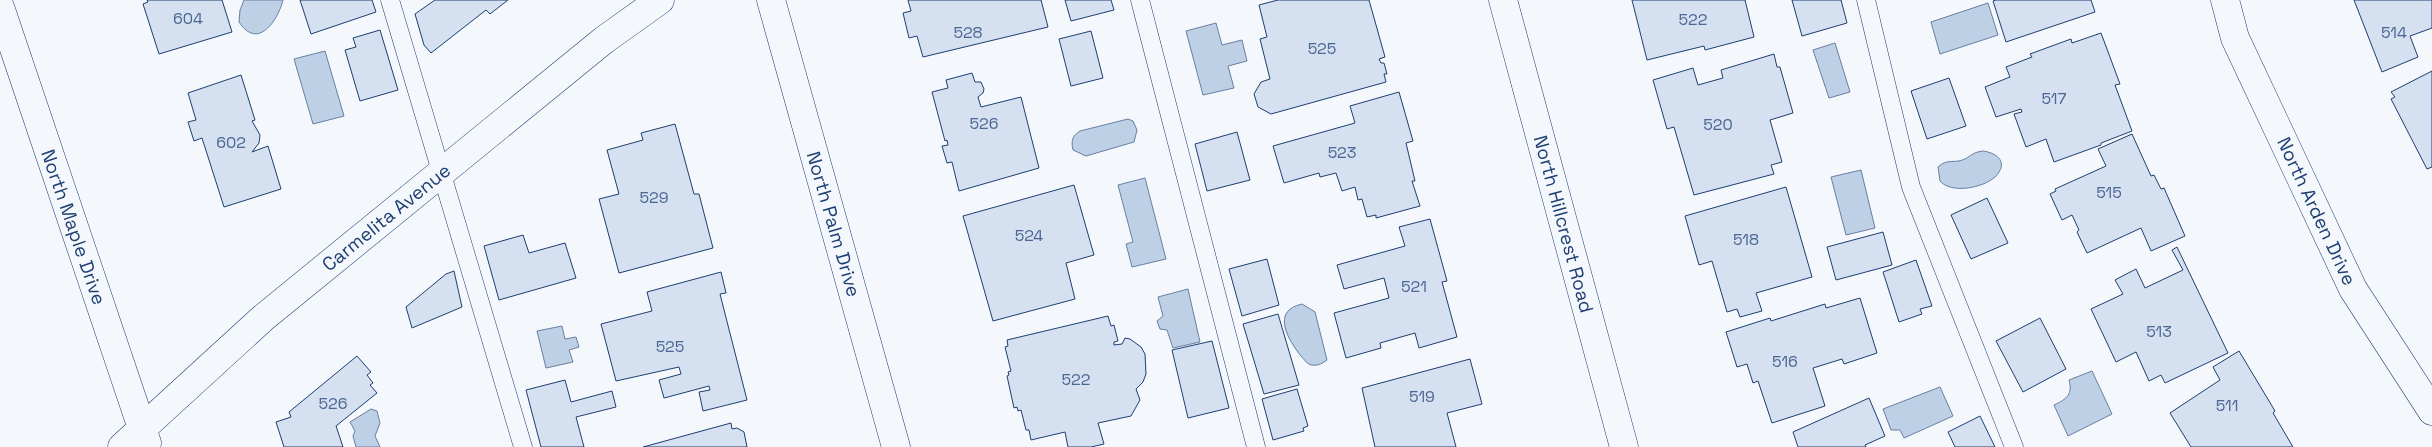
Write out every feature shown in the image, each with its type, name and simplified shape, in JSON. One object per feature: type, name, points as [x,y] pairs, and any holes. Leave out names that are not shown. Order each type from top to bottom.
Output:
[{"type":"street","name":"Carmelita Avenue","points":[[122,447],[145,437],[263,318],[604,40],[660,0]]},
{"type":"street","name":"North Palm Drive","points":[[771,0],[896,447]]},
{"type":"street","name":"North Hillcrest Road","points":[[1504,0],[1624,447]]},
{"type":"street","name":"North Arden Drive","points":[[2224,0],[2236,38],[2353,290],[2432,411]]},
{"type":"street","name":"North Maple Drive","points":[[0,7],[145,437]]},
{"type":"lane","points":[[390,0],[523,447]]},
{"type":"lane","points":[[1140,0],[1256,447]]},
{"type":"lane","points":[[1866,0],[1911,187],[2014,447]]},
{"type":"water","points":[[244,0],[283,0],[272,23],[260,33],[253,34],[246,30],[239,22],[240,10]]},
{"type":"water","points":[[1988,3],[1998,35],[1940,54],[1931,22]]},
{"type":"water","points":[[1216,23],[1222,45],[1242,40],[1247,61],[1228,66],[1234,88],[1203,95],[1186,31]]},
{"type":"water","points":[[1835,43],[1850,92],[1829,98],[1813,50]]},
{"type":"water","points":[[325,51],[344,116],[313,124],[294,59]]},
{"type":"water","points":[[1128,119],[1133,121],[1137,130],[1134,142],[1086,156],[1073,150],[1073,139],[1080,131]]},
{"type":"water","points":[[1983,151],[1997,156],[2001,163],[1999,172],[1990,181],[1975,187],[1959,188],[1945,185],[1940,181],[1938,167],[1941,164],[1965,159]]},
{"type":"water","points":[[1861,170],[1875,228],[1846,235],[1831,177]]},
{"type":"water","points":[[1145,178],[1166,259],[1132,267],[1126,244],[1133,242],[1118,185]]},
{"type":"water","points":[[1188,289],[1200,342],[1173,348],[1167,330],[1160,329],[1157,321],[1163,316],[1158,297]]},
{"type":"water","points":[[1302,304],[1315,312],[1327,360],[1319,365],[1311,365],[1305,361],[1296,350],[1285,327],[1284,320],[1287,313],[1292,308]]},
{"type":"water","points":[[562,326],[565,339],[576,337],[579,347],[569,350],[573,362],[546,368],[537,331]]},
{"type":"water","points":[[2092,371],[2112,414],[2068,436],[2054,405],[2068,396],[2070,389],[2069,380]]},
{"type":"water","points":[[1940,387],[1953,416],[1904,438],[1900,430],[1891,430],[1883,409]]},
{"type":"water","points":[[371,409],[377,411],[380,423],[375,436],[380,447],[356,447],[353,436],[355,431],[350,422]]},
{"type":"building","points":[[147,0],[222,0],[232,32],[159,54],[143,4],[148,2]]},
{"type":"building","points":[[300,0],[372,0],[376,12],[311,34]]},
{"type":"building","points":[[435,0],[508,0],[490,14],[486,10],[431,53],[424,45],[415,14]]},
{"type":"building","points":[[908,0],[1041,0],[1048,27],[923,57],[917,36],[909,38],[903,13],[911,11]]},
{"type":"building","points":[[1065,0],[1111,0],[1114,10],[1071,21]]},
{"type":"building","points":[[1278,0],[1369,0],[1385,57],[1379,59],[1381,63],[1384,63],[1387,74],[1384,74],[1386,82],[1271,114],[1258,107],[1254,94],[1261,82],[1270,79],[1260,39],[1267,37],[1259,5]]},
{"type":"building","points":[[1632,0],[1745,0],[1754,37],[1705,50],[1704,46],[1647,60]]},
{"type":"building","points":[[1792,0],[1841,0],[1847,23],[1802,36]]},
{"type":"building","points":[[2091,0],[2095,12],[2006,42],[1993,1]]},
{"type":"building","points":[[2354,0],[2432,0],[2432,28],[2410,36],[2418,57],[2382,72]]},
{"type":"building","points":[[380,30],[398,90],[360,101],[345,50],[356,47],[353,38]]},
{"type":"building","points":[[1091,31],[1103,78],[1071,86],[1059,39]]},
{"type":"building","points":[[2101,33],[2120,84],[2115,85],[2132,131],[2101,143],[2101,145],[2054,162],[2046,139],[2026,147],[2014,114],[2022,112],[2021,109],[1996,117],[1985,87],[2010,77],[2006,67],[2032,57],[2030,54],[2071,39],[2072,43]]},
{"type":"building","points":[[1774,54],[1777,67],[1780,67],[1793,113],[1770,120],[1782,162],[1771,165],[1774,174],[1694,195],[1674,127],[1667,129],[1653,80],[1693,68],[1698,85],[1723,78],[1721,70]]},
{"type":"building","points":[[2432,71],[2432,167],[2427,169],[2391,99],[2395,97],[2391,92]]},
{"type":"building","points":[[972,73],[975,82],[981,82],[984,89],[983,93],[978,97],[981,107],[1021,97],[1039,168],[959,191],[952,162],[947,163],[942,146],[948,145],[947,140],[945,141],[932,92],[948,88],[946,80]]},
{"type":"building","points":[[241,75],[255,120],[252,121],[260,135],[259,143],[252,152],[268,146],[281,189],[224,207],[202,138],[194,141],[188,122],[196,120],[188,93]]},
{"type":"building","points":[[1949,78],[1966,126],[1927,139],[1911,91]]},
{"type":"building","points":[[1399,92],[1413,141],[1406,143],[1415,181],[1412,181],[1420,206],[1376,218],[1376,215],[1367,217],[1362,199],[1358,200],[1355,187],[1342,191],[1336,173],[1320,177],[1319,173],[1284,183],[1273,146],[1355,123],[1350,106]]},
{"type":"building","points":[[675,124],[694,194],[699,194],[713,248],[619,273],[599,199],[619,194],[607,150],[643,140],[641,133]]},
{"type":"building","points":[[1237,132],[1250,180],[1207,191],[1195,144]]},
{"type":"building","points":[[2132,134],[2151,176],[2154,175],[2161,189],[2164,188],[2185,236],[2151,251],[2141,228],[2087,253],[2077,232],[2079,230],[2072,215],[2062,220],[2050,194],[2056,191],[2055,189],[2106,166],[2098,149]]},
{"type":"building","points":[[1074,185],[1094,255],[1066,263],[1075,299],[993,321],[963,216]]},
{"type":"building","points":[[1786,187],[1812,277],[1756,293],[1762,311],[1740,317],[1737,309],[1727,312],[1712,261],[1699,265],[1685,216]]},
{"type":"building","points":[[1987,198],[2008,243],[1971,259],[1951,215]]},
{"type":"building","points":[[1430,219],[1447,281],[1442,282],[1457,337],[1419,348],[1415,333],[1380,343],[1381,348],[1346,358],[1334,313],[1389,298],[1384,278],[1344,289],[1337,265],[1405,246],[1399,227]]},
{"type":"building","points":[[1883,232],[1892,265],[1836,280],[1827,247]]},
{"type":"building","points":[[523,235],[529,253],[565,243],[576,278],[499,300],[484,246]]},
{"type":"building","points":[[2177,247],[2228,353],[2165,383],[2161,375],[2149,381],[2136,352],[2116,362],[2091,309],[2123,294],[2115,280],[2136,269],[2145,288],[2183,270],[2172,250]]},
{"type":"building","points":[[1267,259],[1279,305],[1242,316],[1229,269]]},
{"type":"building","points":[[1916,260],[1932,306],[1920,309],[1922,314],[1899,322],[1883,272]]},
{"type":"building","points":[[454,271],[462,307],[412,328],[406,307],[446,274]]},
{"type":"building","points":[[721,272],[726,293],[720,294],[747,400],[703,411],[699,392],[710,390],[709,386],[664,398],[659,380],[681,374],[679,367],[616,381],[601,324],[652,311],[647,292]]},
{"type":"building","points":[[1860,298],[1877,353],[1844,364],[1842,359],[1813,368],[1825,406],[1772,423],[1758,381],[1753,383],[1747,364],[1737,367],[1726,332],[1770,318],[1771,321],[1825,304],[1826,308]]},
{"type":"building","points":[[1278,314],[1299,385],[1264,394],[1243,324]]},
{"type":"building","points":[[1108,316],[1111,326],[1114,325],[1118,341],[1114,342],[1114,345],[1122,344],[1125,338],[1130,339],[1141,347],[1145,354],[1146,374],[1143,382],[1136,389],[1140,400],[1131,416],[1098,423],[1104,444],[1091,447],[1068,447],[1065,432],[1031,440],[1029,430],[1026,430],[1021,410],[1018,411],[1017,407],[1014,408],[1007,376],[1009,375],[1008,372],[1011,371],[1005,347],[1008,346],[1007,340]]},
{"type":"building","points":[[2040,318],[2066,369],[2023,392],[1996,341]]},
{"type":"building","points":[[1212,341],[1229,408],[1188,418],[1172,350]]},
{"type":"building","points":[[2239,351],[2275,411],[2273,413],[2293,447],[2191,447],[2170,413],[2220,380],[2213,367]]},
{"type":"building","points":[[357,356],[371,372],[367,375],[373,383],[370,385],[377,393],[336,426],[343,447],[284,447],[276,422],[291,417],[289,412]]},
{"type":"building","points":[[1470,359],[1482,404],[1447,413],[1456,447],[1375,447],[1362,388]]},
{"type":"building","points":[[565,380],[571,402],[612,391],[616,407],[576,417],[584,447],[541,447],[526,390]]},
{"type":"building","points":[[1297,389],[1308,426],[1303,428],[1304,431],[1273,440],[1262,399]]},
{"type":"building","points":[[1869,398],[1885,436],[1865,445],[1866,447],[1798,447],[1793,432]]},
{"type":"building","points":[[1980,416],[1995,447],[1955,447],[1948,432]]},
{"type":"building","points":[[731,423],[732,429],[737,428],[744,432],[747,447],[643,447]]}]
